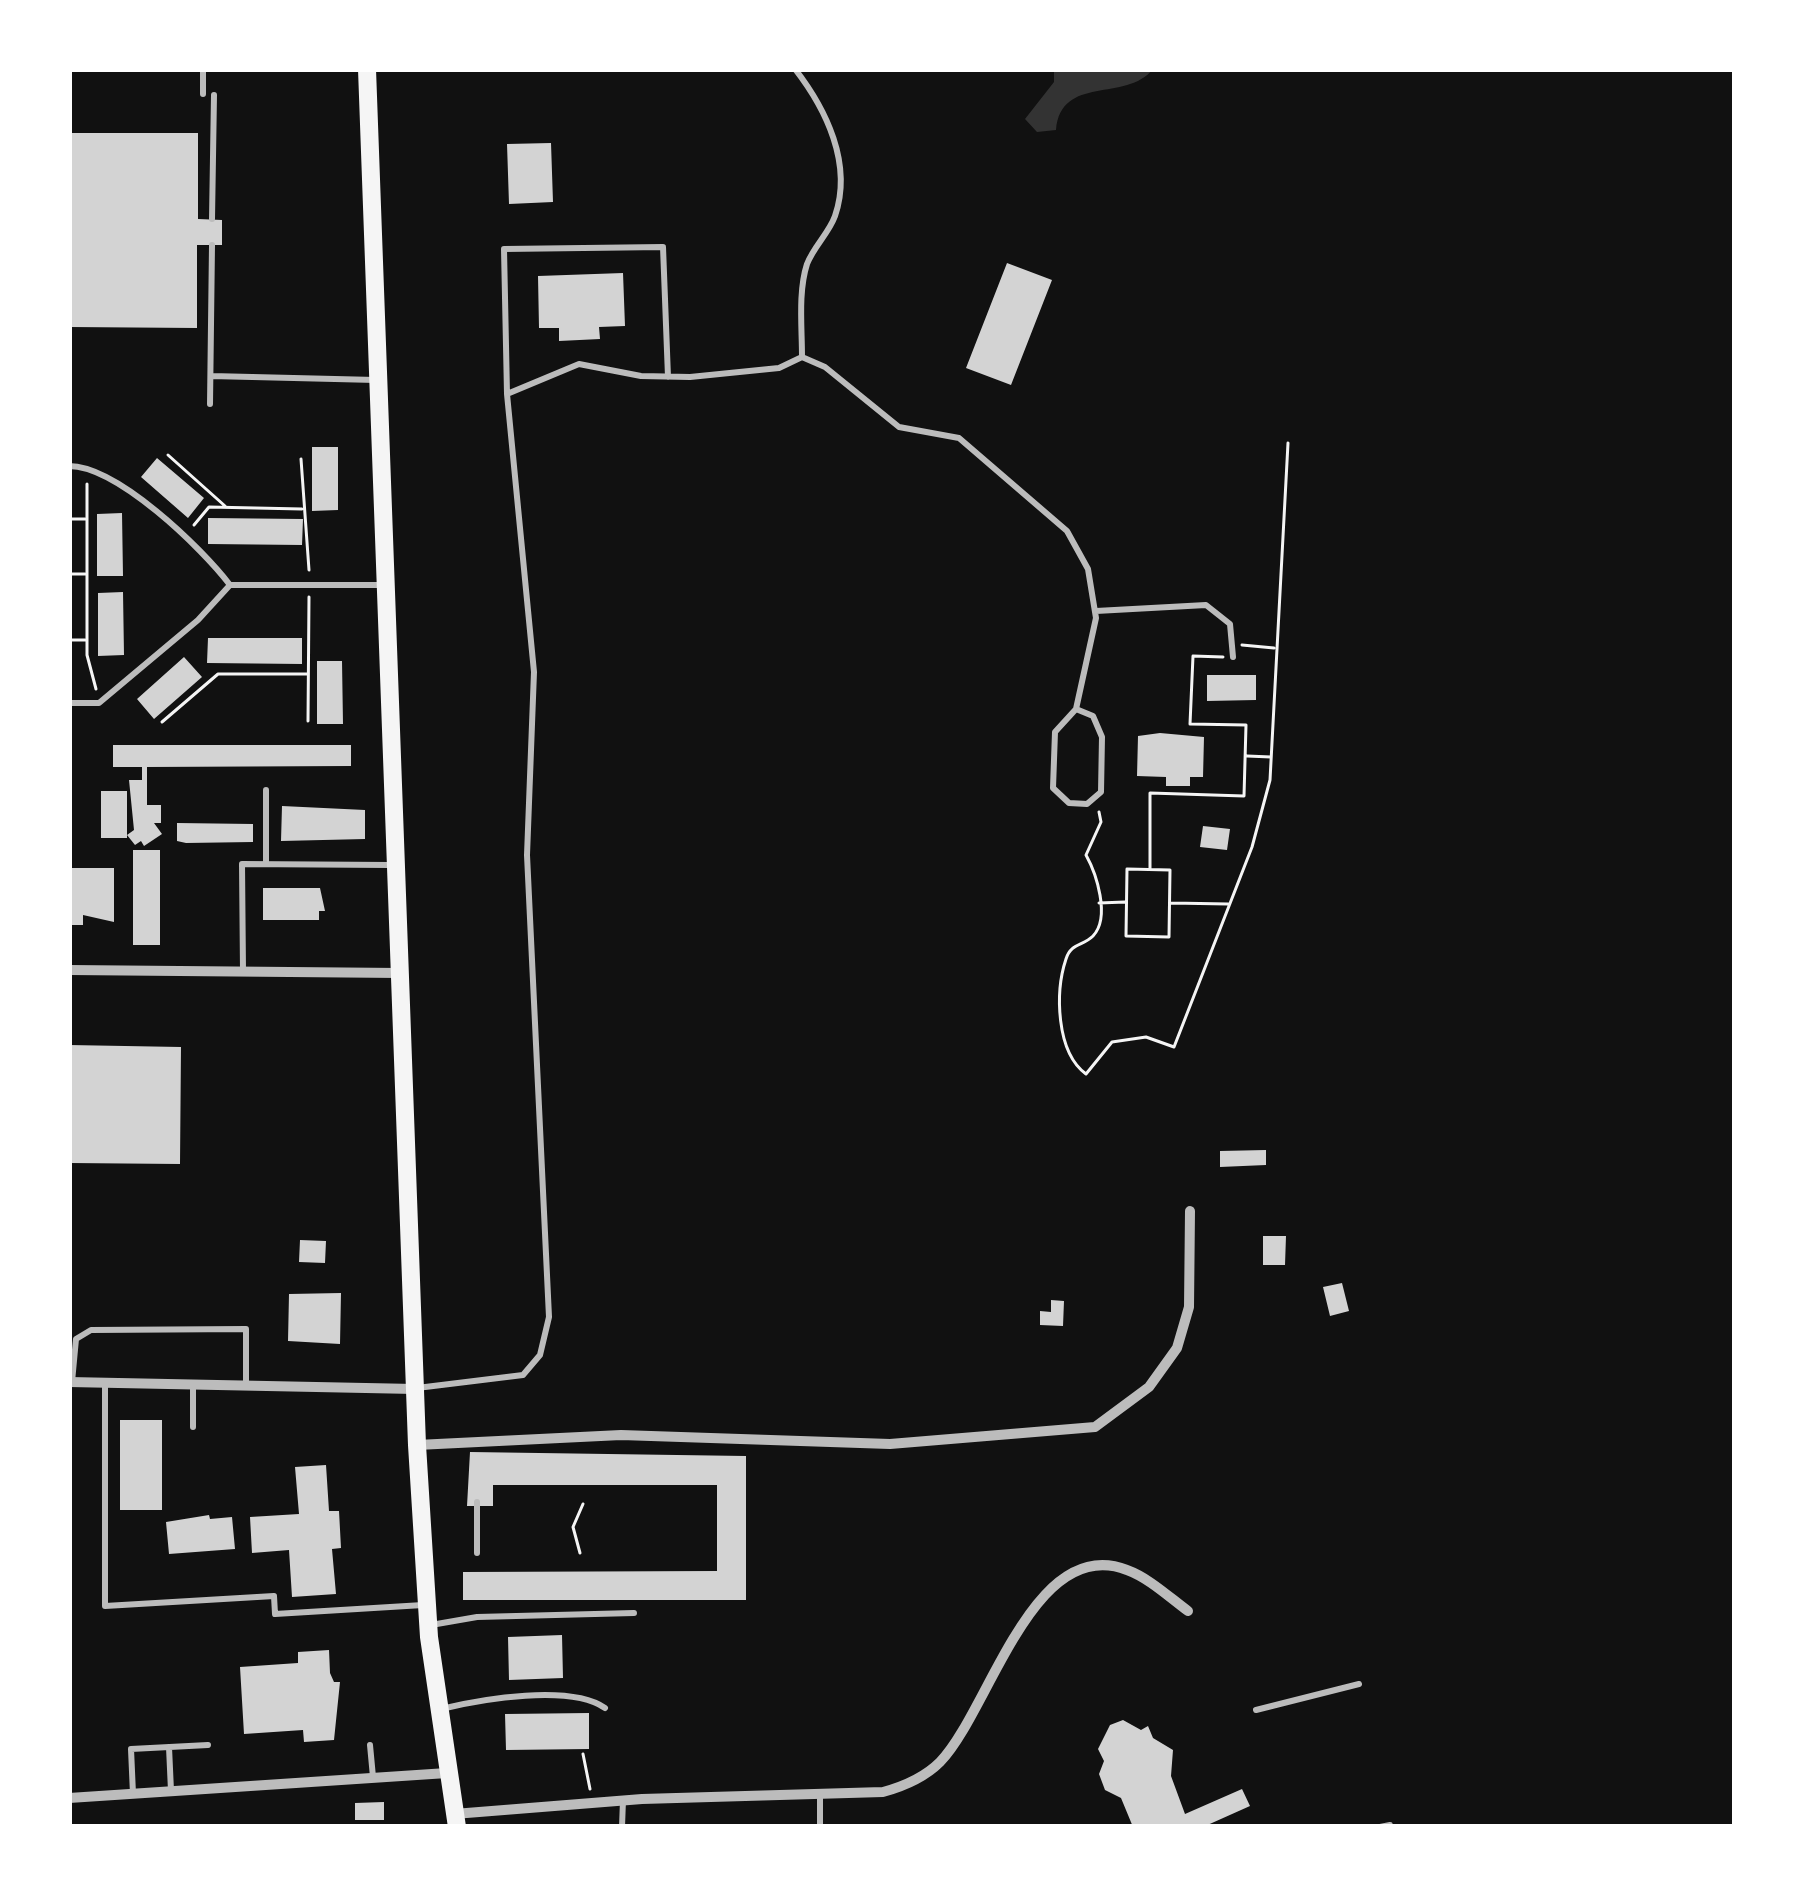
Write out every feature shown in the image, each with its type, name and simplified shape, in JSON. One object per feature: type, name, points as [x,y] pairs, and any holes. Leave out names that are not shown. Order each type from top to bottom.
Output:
[{"type":"main road","points":[[367,69],[417,1445],[428,1626],[456,1820]]},
{"type":"street","points":[[69,970],[400,973]]},
{"type":"street","points":[[417,1445],[621,1435],[890,1444],[1095,1427],[1149,1387],[1177,1348],[1189,1306],[1190,1210]]},
{"type":"street","points":[[70,1382],[415,1389]]},
{"type":"street","points":[[456,1820],[623,1800],[884,1792],[935,1767],[964,1729],[1035,1604],[1060,1579],[1096,1567],[1126,1569],[1188,1611]]},
{"type":"street","points":[[69,1798],[447,1773]]},
{"type":"lane","points":[[202,94],[203,69]]},
{"type":"lane","points":[[795,69],[815,94],[835,136],[841,182],[834,221],[806,268],[802,357]]},
{"type":"lane","points":[[212,219],[214,94]]},
{"type":"lane","points":[[210,404],[212,245]]},
{"type":"lane","points":[[415,1389],[523,1375],[540,1355],[549,1317],[527,855],[534,672],[506,394],[504,249],[663,247],[668,377]]},
{"type":"lane","points":[[506,394],[579,364],[668,377],[759,371],[802,357],[825,367],[899,427],[944,432],[986,457],[1067,531],[1088,569],[1096,610],[1076,709],[1055,732],[1053,788],[1069,803],[1095,799],[1102,783],[1102,736],[1093,716],[1076,709]]},
{"type":"lane","points":[[211,376],[380,380]]},
{"type":"lane","points":[[69,466],[87,466],[114,479],[230,585],[386,585]]},
{"type":"lane","points":[[69,703],[99,703],[198,620],[230,585]]},
{"type":"lane","points":[[1096,610],[1206,605],[1230,624],[1233,657]]},
{"type":"lane","points":[[266,790],[266,864]]},
{"type":"lane","points":[[243,971],[242,864],[396,865]]},
{"type":"lane","points":[[70,1382],[76,1340],[91,1330],[246,1329],[246,1386]]},
{"type":"lane","points":[[105,1383],[105,1606],[274,1596],[275,1614],[427,1604]]},
{"type":"lane","points":[[193,1385],[193,1427]]},
{"type":"lane","points":[[477,1502],[477,1553]]},
{"type":"lane","points":[[428,1626],[477,1617],[634,1613]]},
{"type":"lane","points":[[1256,1710],[1359,1684]]},
{"type":"lane","points":[[438,1710],[479,1700],[587,1696],[604,1708]]},
{"type":"lane","points":[[133,1794],[131,1749],[208,1745]]},
{"type":"lane","points":[[370,1745],[373,1777]]},
{"type":"lane","points":[[169,1747],[171,1791]]},
{"type":"lane","points":[[820,1796],[820,1827]]},
{"type":"lane","points":[[622,1827],[623,1800]]},
{"type":"path","points":[[1095,799],[1101,822],[1086,855],[1100,903],[1098,926],[1092,937],[1074,945],[1063,980],[1066,1049],[1086,1074],[1112,1042],[1146,1037],[1174,1047],[1252,847],[1271,757],[1288,443]]},
{"type":"path","points":[[168,455],[226,507]]},
{"type":"path","points":[[87,466],[87,640],[99,703]]},
{"type":"path","points":[[183,538],[209,507],[304,509]]},
{"type":"path","points":[[69,519],[87,519]]},
{"type":"path","points":[[69,574],[87,574]]},
{"type":"path","points":[[69,640],[87,640]]},
{"type":"path","points":[[1234,645],[1276,648]]},
{"type":"path","points":[[1150,869],[1150,794],[1244,796],[1246,725],[1190,724],[1192,656],[1233,657]]},
{"type":"path","points":[[162,722],[218,674],[309,674]]},
{"type":"path","points":[[1245,756],[1271,757]]},
{"type":"path","points":[[1127,869],[1150,869],[1170,870],[1169,937],[1126,936],[1127,869]]},
{"type":"path","points":[[1100,903],[1126,902]]},
{"type":"path","points":[[1170,903],[1231,904]]},
{"type":"path","points":[[580,1552],[573,1527],[583,1504]]},
{"type":"path","points":[[583,1754],[593,1802]]},
{"type":"shaded area","points":[[1054,69],[1153,69],[1127,85],[1069,102],[1056,130],[1037,132],[1025,119],[1054,82]]},
{"type":"building","points":[[69,133],[198,133],[198,219],[222,220],[222,245],[197,245],[197,328],[69,327]]},
{"type":"building","points":[[551,143],[553,202],[509,204],[507,144]]},
{"type":"building","points":[[1007,263],[1052,280],[1011,385],[966,368]]},
{"type":"building","points":[[623,273],[625,326],[599,327],[600,339],[559,341],[559,328],[539,328],[538,276]]},
{"type":"building","points":[[312,447],[338,447],[338,510],[312,511]]},
{"type":"building","points":[[157,458],[204,498],[188,518],[141,477]]},
{"type":"building","points":[[122,513],[123,576],[97,576],[97,514]]},
{"type":"building","points":[[208,518],[303,519],[302,545],[208,544]]},
{"type":"building","points":[[123,592],[124,655],[98,656],[98,593]]},
{"type":"building","points":[[208,638],[302,638],[302,664],[207,663]]},
{"type":"building","points":[[184,657],[202,677],[154,719],[137,699]]},
{"type":"building","points":[[317,661],[342,661],[343,724],[317,724]]},
{"type":"building","points":[[1207,675],[1256,675],[1256,700],[1207,701]]},
{"type":"building","points":[[1138,736],[1204,737],[1203,777],[1190,777],[1190,786],[1166,786],[1166,777],[1137,776]]},
{"type":"building","points":[[113,745],[351,745],[351,766],[147,767],[147,805],[161,805],[161,823],[154,823],[162,834],[144,846],[141,841],[135,845],[127,835],[134,830],[129,780],[142,780],[142,767],[113,767]]},
{"type":"building","points":[[101,791],[127,791],[127,838],[101,838]]},
{"type":"building","points":[[282,806],[365,810],[365,839],[281,841]]},
{"type":"building","points":[[177,823],[253,824],[253,842],[177,841]]},
{"type":"building","points":[[1203,826],[1230,829],[1227,850],[1200,847]]},
{"type":"building","points":[[133,850],[160,850],[160,945],[133,945]]},
{"type":"building","points":[[69,868],[114,868],[114,922],[83,915],[83,925],[69,925]]},
{"type":"building","points":[[263,888],[320,888],[325,911],[319,911],[319,920],[263,920]]},
{"type":"building","points":[[69,1045],[181,1047],[180,1164],[69,1163]]},
{"type":"building","points":[[1266,1150],[1266,1165],[1220,1167],[1220,1151]]},
{"type":"building","points":[[1263,1236],[1286,1236],[1285,1265],[1263,1265]]},
{"type":"building","points":[[300,1240],[326,1241],[325,1263],[299,1262]]},
{"type":"building","points":[[1342,1283],[1349,1311],[1330,1316],[1323,1287]]},
{"type":"building","points":[[341,1293],[340,1344],[288,1341],[289,1294]]},
{"type":"building","points":[[1051,1300],[1064,1301],[1063,1326],[1040,1325],[1040,1311],[1051,1312]]},
{"type":"building","points":[[120,1420],[162,1420],[162,1510],[120,1510]]},
{"type":"building","points":[[470,1452],[746,1456],[746,1600],[463,1600],[463,1572],[717,1571],[717,1485],[493,1485],[493,1506],[467,1506]]},
{"type":"building","points":[[326,1465],[329,1511],[339,1511],[341,1548],[332,1549],[336,1594],[292,1597],[289,1550],[252,1553],[250,1517],[299,1514],[295,1467]]},
{"type":"building","points":[[209,1515],[210,1519],[232,1517],[235,1549],[169,1554],[166,1522]]},
{"type":"building","points":[[562,1635],[563,1678],[509,1680],[508,1637]]},
{"type":"building","points":[[329,1650],[330,1673],[334,1682],[340,1682],[334,1740],[304,1742],[303,1730],[244,1734],[240,1667],[298,1663],[298,1652]]},
{"type":"building","points":[[589,1713],[589,1749],[506,1750],[505,1714]]},
{"type":"building","points":[[1123,1720],[1141,1730],[1148,1726],[1153,1738],[1173,1750],[1171,1776],[1185,1814],[1242,1789],[1250,1806],[1203,1827],[1133,1827],[1121,1798],[1105,1790],[1099,1774],[1104,1761],[1098,1749],[1110,1725]]},
{"type":"building","points":[[384,1802],[384,1820],[355,1820],[355,1803]]}]
